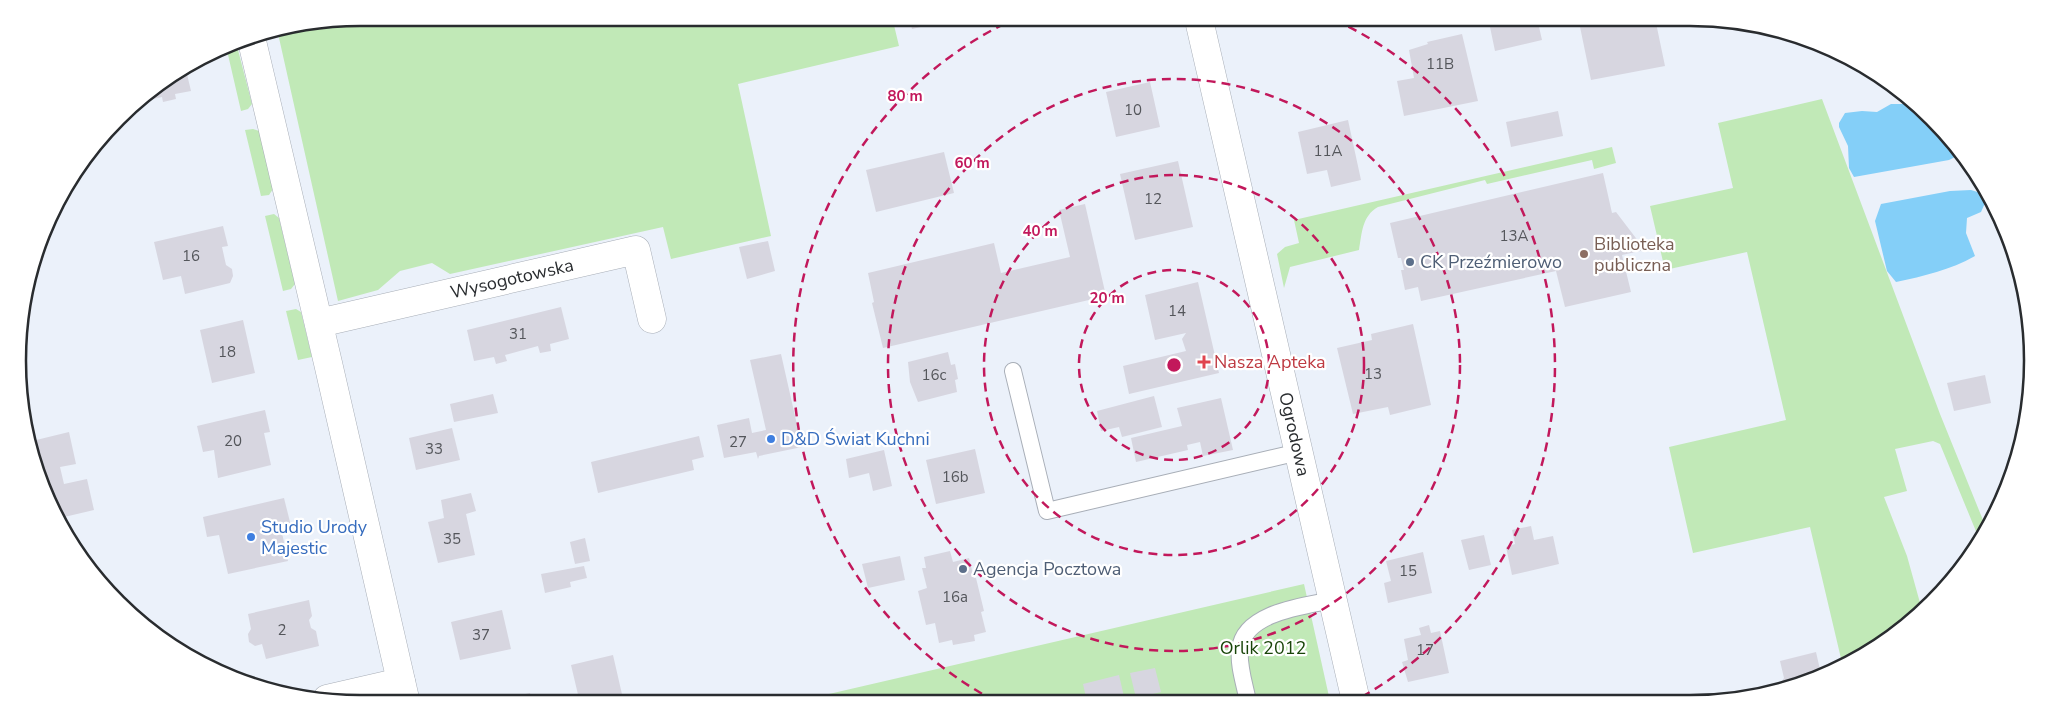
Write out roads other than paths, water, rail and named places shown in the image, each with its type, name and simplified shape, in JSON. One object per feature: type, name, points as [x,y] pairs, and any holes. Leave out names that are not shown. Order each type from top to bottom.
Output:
[{"type":"street","name":"Ogrodowa","points":[[1200,26],[1355,695]]},
{"type":"street","points":[[253,44],[319,323],[403,693],[378,695]]},
{"type":"street","name":"Wysogotowska","points":[[319,323],[636,250],[652,319]]},
{"type":"lane","points":[[1013,370],[1047,511],[1299,452]]},
{"type":"lane","points":[[1247,695],[1240,664],[1240,647],[1248,632],[1257,622],[1270,615],[1333,600]]},
{"type":"water","points":[[1891,104],[1904,104],[1926,124],[1955,157],[1949,160],[1854,177],[1849,168],[1848,146],[1839,123],[1845,113],[1877,112]]},
{"type":"water","points":[[1971,190],[1979,192],[1985,204],[1981,212],[1967,218],[1966,233],[1975,256],[1946,269],[1896,282],[1887,271],[1875,221],[1881,204],[1950,191]]},
{"type":"place","name":"Biblioteka publiczna","points":[[1584,254]]},
{"type":"place","name":"CK Przeźmierowo","points":[[1410,262]]},
{"type":"place","name":"Nasza Apteka","points":[[1204,362]]},
{"type":"place","name":"D&D Świat Kuchni","points":[[771,439]]},
{"type":"place","name":"Studio Urody Majestic","points":[[251,537]]},
{"type":"place","name":"Agencja Pocztowa","points":[[963,569]]},
{"type":"park label","name":"Orlik 2012","points":[[1263,648]]}]
